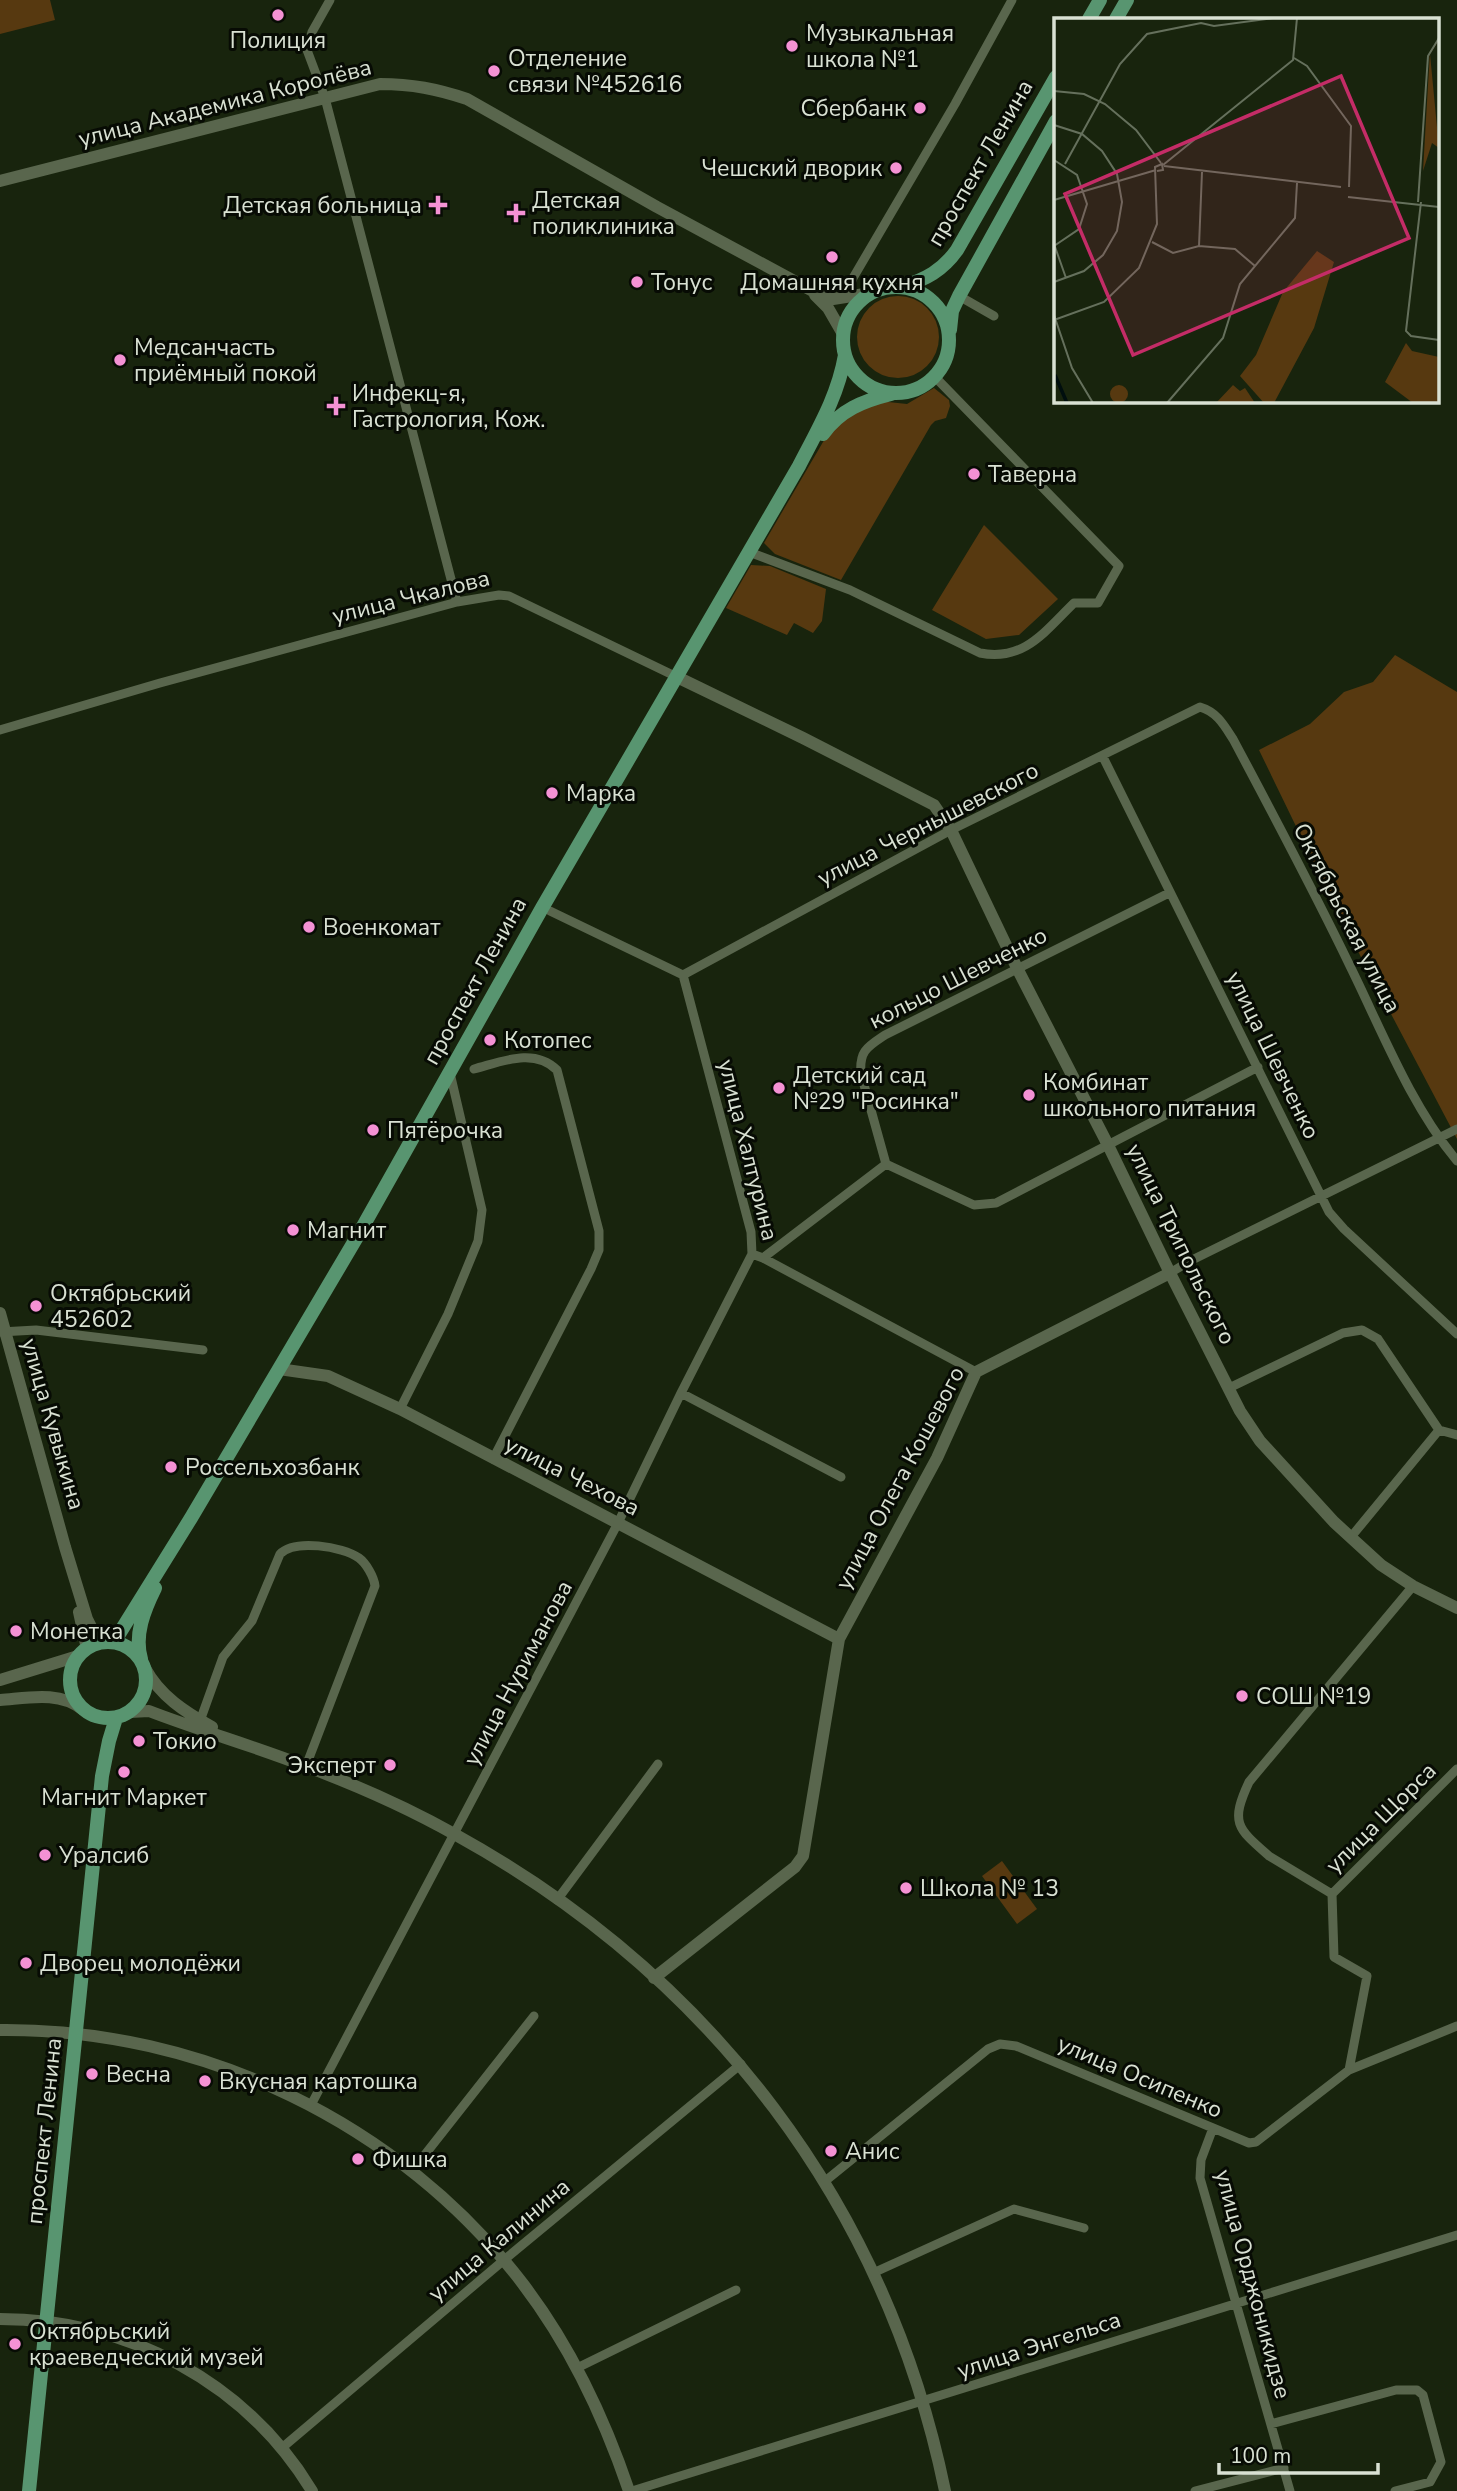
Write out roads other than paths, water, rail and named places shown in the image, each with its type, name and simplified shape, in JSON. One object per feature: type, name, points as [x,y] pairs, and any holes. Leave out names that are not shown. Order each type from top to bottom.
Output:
[{"type":"main road","points":[[1090,18],[1100,0]]},
{"type":"main road","points":[[1117,18],[1127,0]]},
{"type":"main road","name":"проспект Ленина","points":[[902,287],[928,278],[946,266],[1054,80]]},
{"type":"main road","name":"проспект Ленина","points":[[949,335],[952,311],[959,296],[1054,125]]},
{"type":"main road","points":[[902,287],[916,291],[939,308],[949,335],[946,357],[935,377],[916,390],[894,394],[883,392],[863,382],[849,365],[843,334],[852,312],[871,293],[902,287]]},
{"type":"main road","name":"проспект Ленина","points":[[93,1647],[119,1634],[279,1369],[799,466],[831,405],[838,388],[845,355]]},
{"type":"main road","name":"проспект Ленина","points":[[799,466],[826,429],[841,414],[856,404],[894,394]]},
{"type":"main road","name":"проспект Ленина","points":[[143,1664],[138,1648],[142,1620],[150,1597],[191,1518]]},
{"type":"main road","points":[[124,1645],[143,1664],[145,1692],[141,1700],[123,1715],[89,1712],[72,1693],[71,1674],[93,1647],[124,1645]]},
{"type":"main road","name":"проспект Ленина","points":[[89,1712],[101,1741],[102,1776]]},
{"type":"main road","name":"проспект Ленина","points":[[29,2491],[102,1776],[109,1741],[123,1715]]},
{"type":"street","points":[[330,0],[312,32],[307,50],[325,98],[457,602]]},
{"type":"street","points":[[845,298],[853,278],[955,104],[1012,0]]},
{"type":"street","name":"улица Академика Королёва","points":[[0,181],[380,84],[409,84],[437,89],[467,99],[800,285],[833,299],[871,293]]},
{"type":"street","points":[[800,285],[828,308],[843,334]]},
{"type":"street","points":[[959,296],[994,316]]},
{"type":"street","points":[[749,552],[850,590],[979,653],[1007,654],[1034,642],[1074,603],[1098,603],[1119,566],[935,377]]},
{"type":"street","name":"улица Чкалова","points":[[0,730],[457,602],[499,595],[509,596],[803,738],[934,805],[950,831]]},
{"type":"street","name":"Октябрьская улица","points":[[1192,709],[1200,707],[1215,715],[1233,739],[1329,921],[1405,1077],[1438,1138],[1457,1161]]},
{"type":"street","name":"улица Чернышевского","points":[[683,975],[950,831],[1102,757],[1192,709]]},
{"type":"street","name":"улица Шевченко","points":[[1102,757],[1329,1212],[1344,1230],[1457,1334]]},
{"type":"street","name":"улица Трипольского","points":[[950,831],[1228,1388],[1260,1441],[1334,1522],[1381,1565],[1413,1586],[1457,1608]]},
{"type":"street","name":"кольцо Шевченко","points":[[886,1164],[861,1074],[860,1060],[867,1047],[1017,968],[1170,893]]},
{"type":"street","points":[[550,911],[683,975]]},
{"type":"street","name":"улица Халтурина","points":[[683,975],[751,1232],[752,1254],[976,1372]]},
{"type":"street","points":[[474,1069],[516,1058],[533,1057],[549,1062],[557,1070],[599,1231],[599,1250],[591,1269],[493,1459]]},
{"type":"street","points":[[764,1258],[886,1164],[974,1205],[996,1203],[1258,1067]]},
{"type":"street","points":[[400,1409],[448,1314],[478,1241],[482,1210],[450,1073]]},
{"type":"street","name":"улица Олега Кошевого","points":[[654,1978],[794,1867],[803,1856],[839,1639],[937,1458],[976,1372],[1188,1262],[1457,1129]]},
{"type":"street","name":"улица Нуриманова","points":[[311,2105],[618,1523],[752,1254]]},
{"type":"street","name":"улица Кувыкина","points":[[0,1313],[2,1331],[93,1647]]},
{"type":"street","points":[[2,1331],[36,1330],[202,1350]]},
{"type":"street","points":[[1228,1388],[1343,1333],[1362,1330],[1378,1339],[1439,1430],[1457,1435]]},
{"type":"street","name":"улица Чехова","points":[[279,1369],[328,1376],[400,1409],[839,1639]]},
{"type":"street","points":[[681,1393],[841,1477]]},
{"type":"street","points":[[1351,1537],[1439,1430]]},
{"type":"street","points":[[200,1721],[223,1657],[252,1620],[279,1554],[291,1547],[326,1546],[359,1558],[374,1580],[375,1586],[306,1766]]},
{"type":"street","points":[[1349,2070],[1367,1976],[1334,1957],[1332,1894],[1269,1856],[1239,1826],[1237,1816],[1249,1782],[1413,1586]]},
{"type":"street","points":[[0,1680],[93,1647]]},
{"type":"street","points":[[143,1664],[159,1688],[177,1706],[239,1743]]},
{"type":"street","points":[[0,1700],[52,1697],[73,1702],[89,1712]]},
{"type":"street","points":[[123,1715],[149,1711],[306,1766],[455,1834],[557,1900],[654,1978],[741,2064],[777,2110],[824,2182],[873,2273],[901,2339],[923,2402],[945,2491]]},
{"type":"street","points":[[557,1900],[659,1764]]},
{"type":"street","name":"улица Щорса","points":[[1332,1894],[1457,1769]]},
{"type":"street","points":[[412,2171],[534,2016]]},
{"type":"street","name":"улица Осипенко","points":[[824,2182],[988,2049],[1000,2044],[1016,2046],[1249,2143],[1256,2142],[1349,2070],[1457,2026]]},
{"type":"street","points":[[0,2029],[77,2032],[135,2042],[196,2057],[255,2078],[311,2105],[363,2136],[412,2171],[457,2210],[504,2260],[543,2312],[577,2368],[606,2429],[630,2491]]},
{"type":"street","name":"улица Калинина","points":[[283,2447],[741,2064]]},
{"type":"street","name":"улица Орджоникидзе","points":[[1213,2128],[1201,2160],[1200,2178],[1290,2491]]},
{"type":"street","points":[[873,2273],[1014,2209],[1084,2228]]},
{"type":"street","name":"улица Энгельса","points":[[630,2491],[1457,2235]]},
{"type":"street","points":[[577,2368],[736,2290]]},
{"type":"street","points":[[0,2319],[48,2321],[97,2331],[124,2339],[176,2361],[223,2391],[245,2409],[283,2447],[312,2491]]},
{"type":"street","points":[[1271,2424],[1395,2390],[1417,2390],[1423,2395],[1441,2462],[1430,2482],[1395,2491]]},
{"type":"street","points":[[1195,2491],[1284,2468]]},
{"type":"place","name":"Полиция","points":[[278,15]]},
{"type":"place","name":"Музыкальная школа №1","points":[[792,46]]},
{"type":"place","name":"Отделение связи №452616","points":[[494,71]]},
{"type":"place","name":"Сбербанк","points":[[920,108]]},
{"type":"place","name":"Чешский дворик","points":[[896,168]]},
{"type":"place","name":"Детская больница","points":[[438,205]]},
{"type":"place","name":"Детская поликлиника","points":[[516,213]]},
{"type":"place","name":"Домашняя кухня","points":[[832,257]]},
{"type":"place","name":"Тонус","points":[[637,282]]},
{"type":"place","name":"Медсанчасть приёмный покой","points":[[120,360]]},
{"type":"place","name":"Инфекц-я, Гастрология, Кож.","points":[[336,406]]},
{"type":"place","name":"Таверна","points":[[974,474]]},
{"type":"place","name":"Марка","points":[[552,793]]},
{"type":"place","name":"Военкомат","points":[[309,927]]},
{"type":"place","name":"Котопес","points":[[490,1040]]},
{"type":"place","name":"Детский сад №29 \"Росинка\"","points":[[779,1088]]},
{"type":"place","name":"Комбинат школьного питания","points":[[1029,1095]]},
{"type":"place","name":"Пятёрочка","points":[[373,1130]]},
{"type":"place","name":"Магнит","points":[[293,1230]]},
{"type":"place","name":"Октябрьский 452602","points":[[36,1306]]},
{"type":"place","name":"Россельхозбанк","points":[[171,1467]]},
{"type":"place","name":"Монетка","points":[[16,1631]]},
{"type":"place","name":"СОШ №19","points":[[1242,1696]]},
{"type":"place","name":"Токио","points":[[139,1741]]},
{"type":"place","name":"Эксперт","points":[[390,1765]]},
{"type":"place","name":"Магнит Маркет","points":[[124,1772]]},
{"type":"place","name":"Уралсиб","points":[[45,1855]]},
{"type":"place","name":"Школа № 13","points":[[906,1888]]},
{"type":"place","name":"Дворец молодёжи","points":[[26,1963]]},
{"type":"place","name":"Весна","points":[[92,2074]]},
{"type":"place","name":"Вкусная картошка","points":[[205,2081]]},
{"type":"place","name":"Анис","points":[[831,2151]]},
{"type":"place","name":"Фишка","points":[[358,2159]]},
{"type":"place","name":"Октябрьский краеведческий музей","points":[[15,2344]]}]
